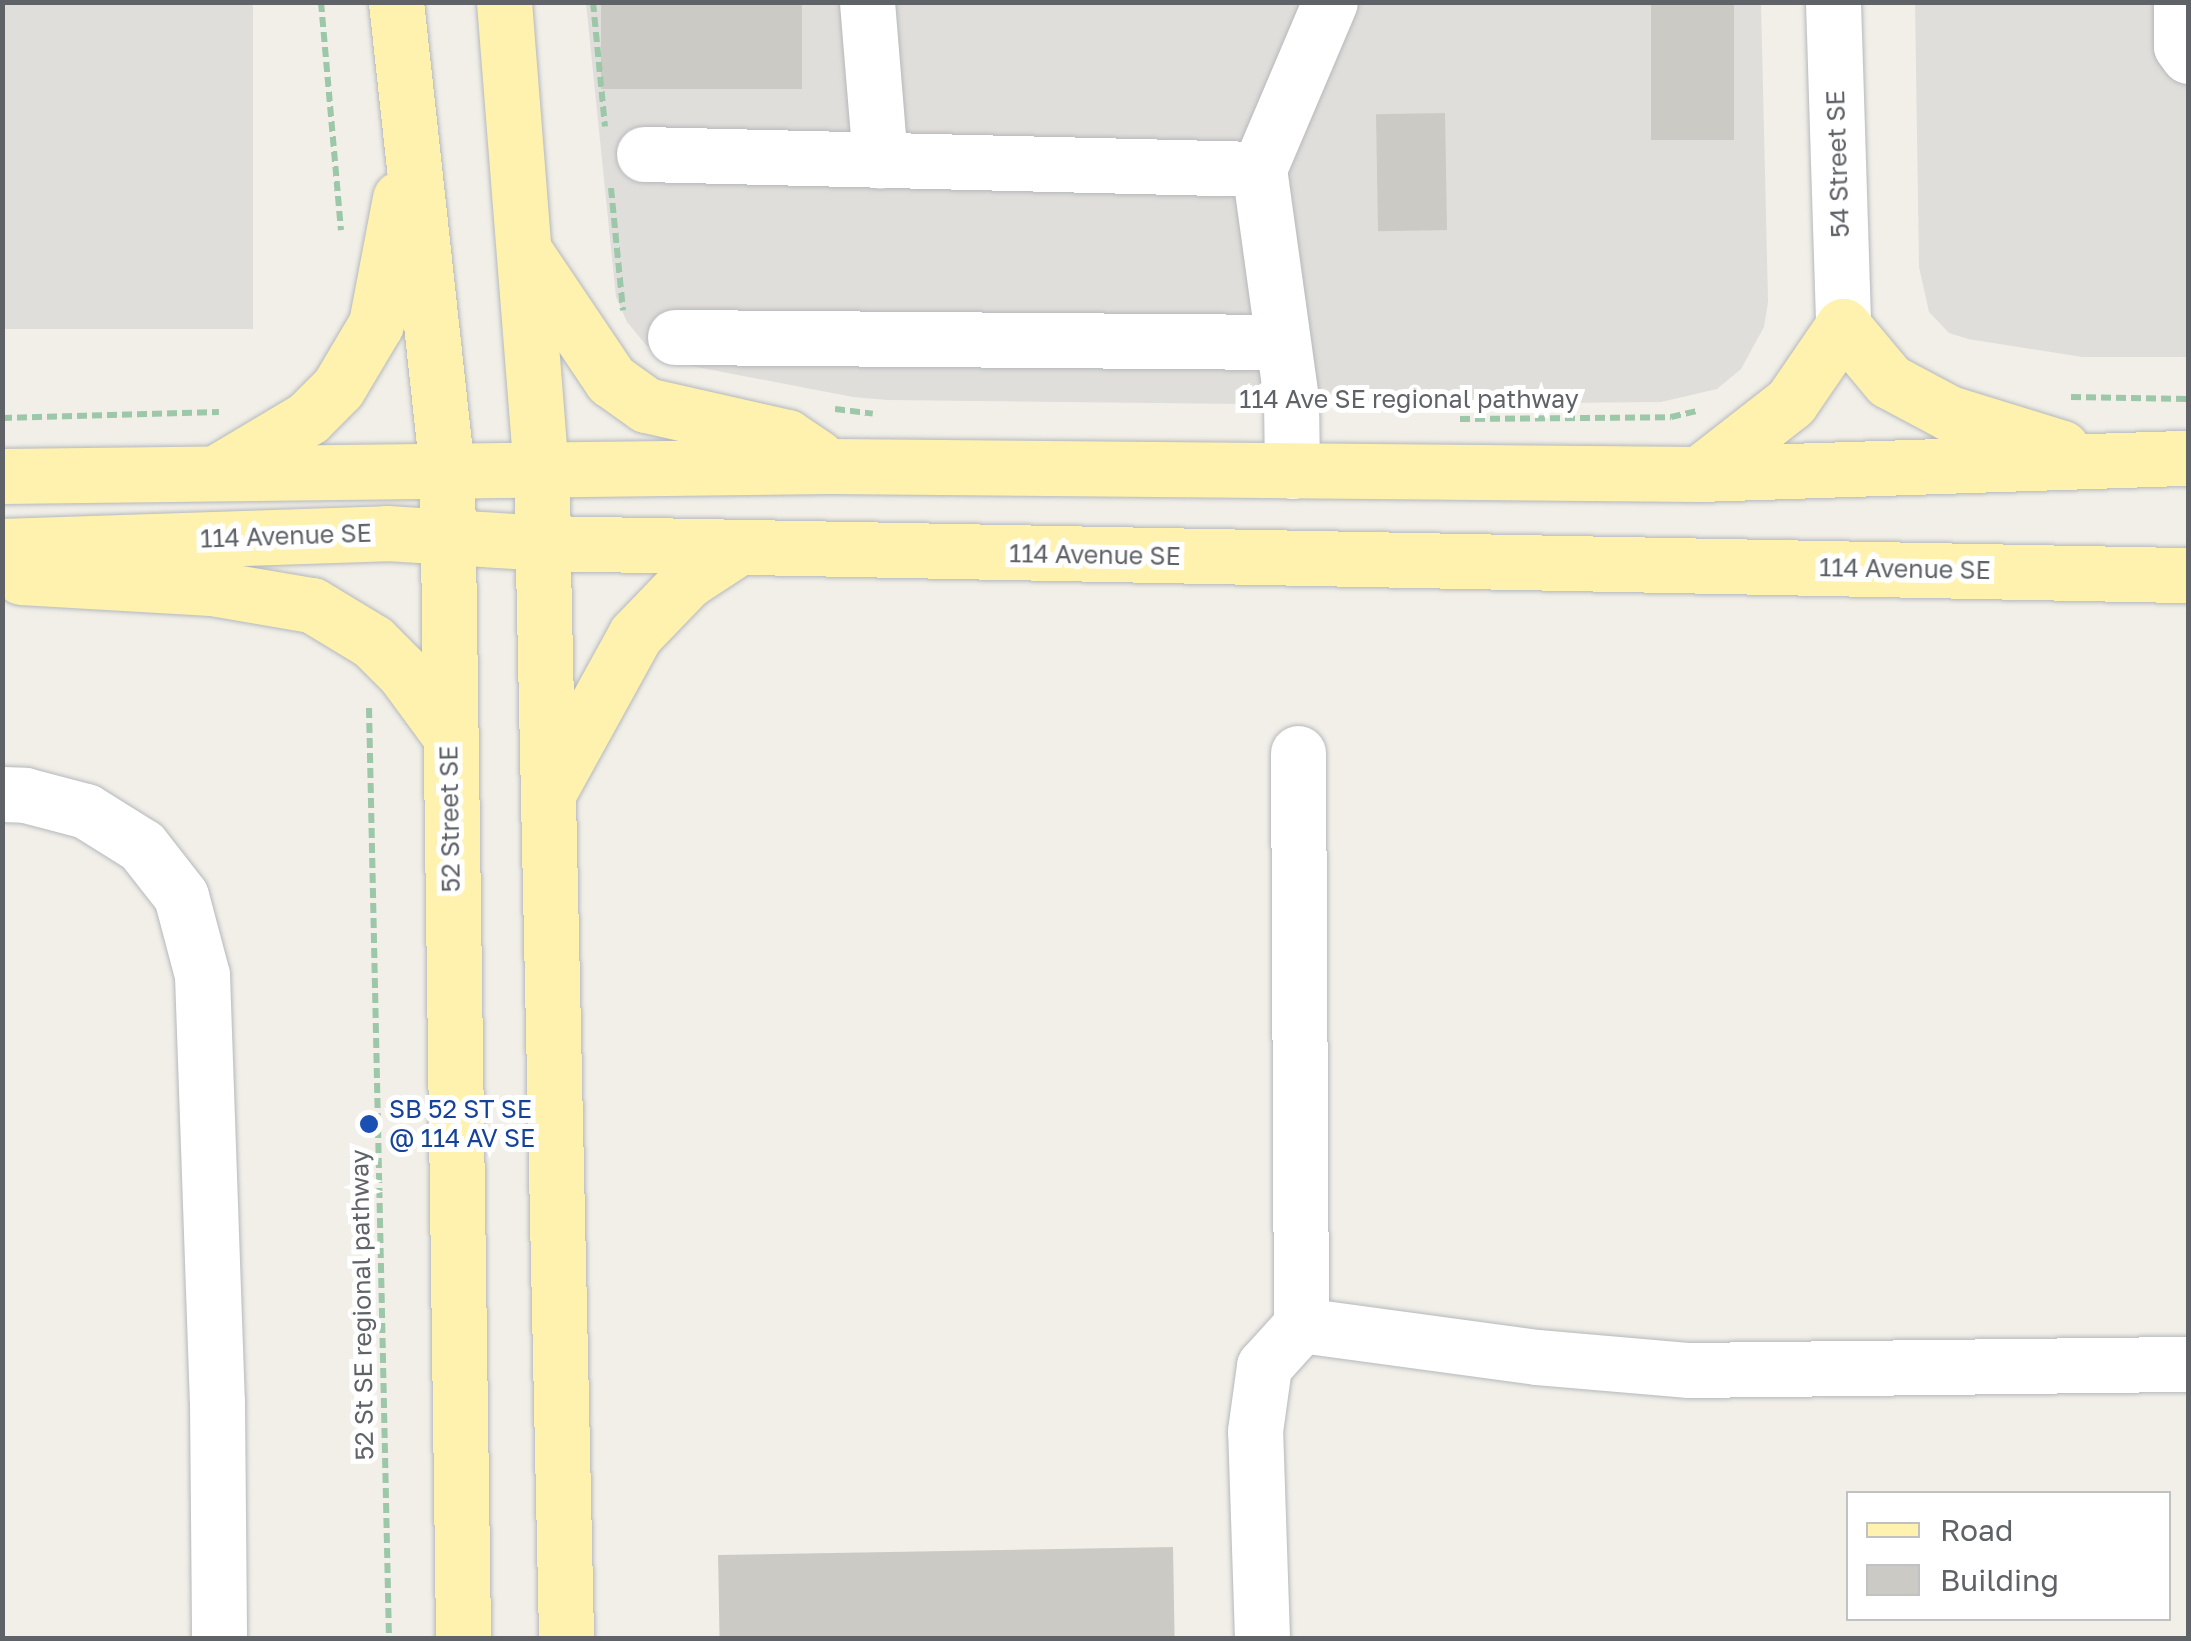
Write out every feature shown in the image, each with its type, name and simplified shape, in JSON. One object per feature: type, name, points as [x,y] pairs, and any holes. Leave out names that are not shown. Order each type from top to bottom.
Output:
[{"type":"main road","name":"52 Street SE","points":[[396,2],[409,151],[444,413],[447,472],[463,1638]]},
{"type":"main road","points":[[504,2],[542,472],[566,1638]]},
{"type":"main road","points":[[215,473],[308,418],[338,388],[376,324],[409,151]]},
{"type":"main road","points":[[526,252],[610,380],[646,405],[787,437],[830,466]]},
{"type":"main road","points":[[1699,474],[1791,402],[1843,326],[1889,381],[1948,413],[2102,460]]},
{"type":"main road","points":[[2,476],[830,466],[1699,474],[2188,458]]},
{"type":"main road","name":"114 Avenue SE","points":[[2,546],[387,532],[544,543],[2176,573]]},
{"type":"main road","points":[[550,791],[635,635],[687,581],[739,547]]},
{"type":"main road","points":[[2,576],[211,588],[312,605],[373,642],[404,674],[448,732]]},
{"type":"street","points":[[867,2],[880,160]]},
{"type":"street","points":[[1292,471],[1290,399],[1259,168],[1330,2]]},
{"type":"street","name":"54 Street SE","points":[[1833,2],[1843,326]]},
{"type":"street","points":[[2180,2],[2181,46],[2188,56]]},
{"type":"street","points":[[644,154],[1259,168]]},
{"type":"street","points":[[675,337],[1282,342]]},
{"type":"street","points":[[1262,1638],[1256,1431],[1260,1398],[1264,1366],[1301,1324],[1298,753]]},
{"type":"street","points":[[2,794],[25,795],[86,811],[142,846],[181,896],[202,975],[216,1401],[219,1638]]},
{"type":"street","points":[[1301,1324],[1538,1358],[1689,1370],[2188,1364]]},
{"type":"path","points":[[321,2],[342,245]]},
{"type":"path","points":[[2054,394],[2188,399]]},
{"type":"path","points":[[822,408],[878,414]]},
{"type":"path","name":"114 Ave SE regional pathway","points":[[1454,419],[1671,418],[1704,409]]},
{"type":"path","points":[[2,418],[232,411]]},
{"type":"path","name":"52 St SE regional pathway","points":[[368,702],[373,750],[389,1638]]},
{"type":"shaded area","points":[[2,3],[253,3],[253,329],[2,329]]},
{"type":"shaded area","points":[[586,3],[1761,3],[1768,302],[1764,327],[1741,369],[1717,389],[1661,402],[1340,405],[887,400],[681,364],[646,345],[627,322],[616,297]]},
{"type":"shaded area","points":[[1915,3],[2188,3],[2188,357],[2082,357],[1968,339],[1949,333],[1929,312],[1919,267]]},
{"type":"building","points":[[601,2],[802,2],[802,89],[601,89]]},
{"type":"building","points":[[1651,2],[1734,2],[1734,140],[1651,140]]},
{"type":"building","points":[[1445,113],[1447,230],[1378,231],[1376,114]]},
{"type":"building","points":[[1173,1547],[1175,1638],[720,1638],[718,1555]]},
{"type":"place","name":"SB 52 ST SE @ 114 AV SE","points":[[369,1124]]}]
